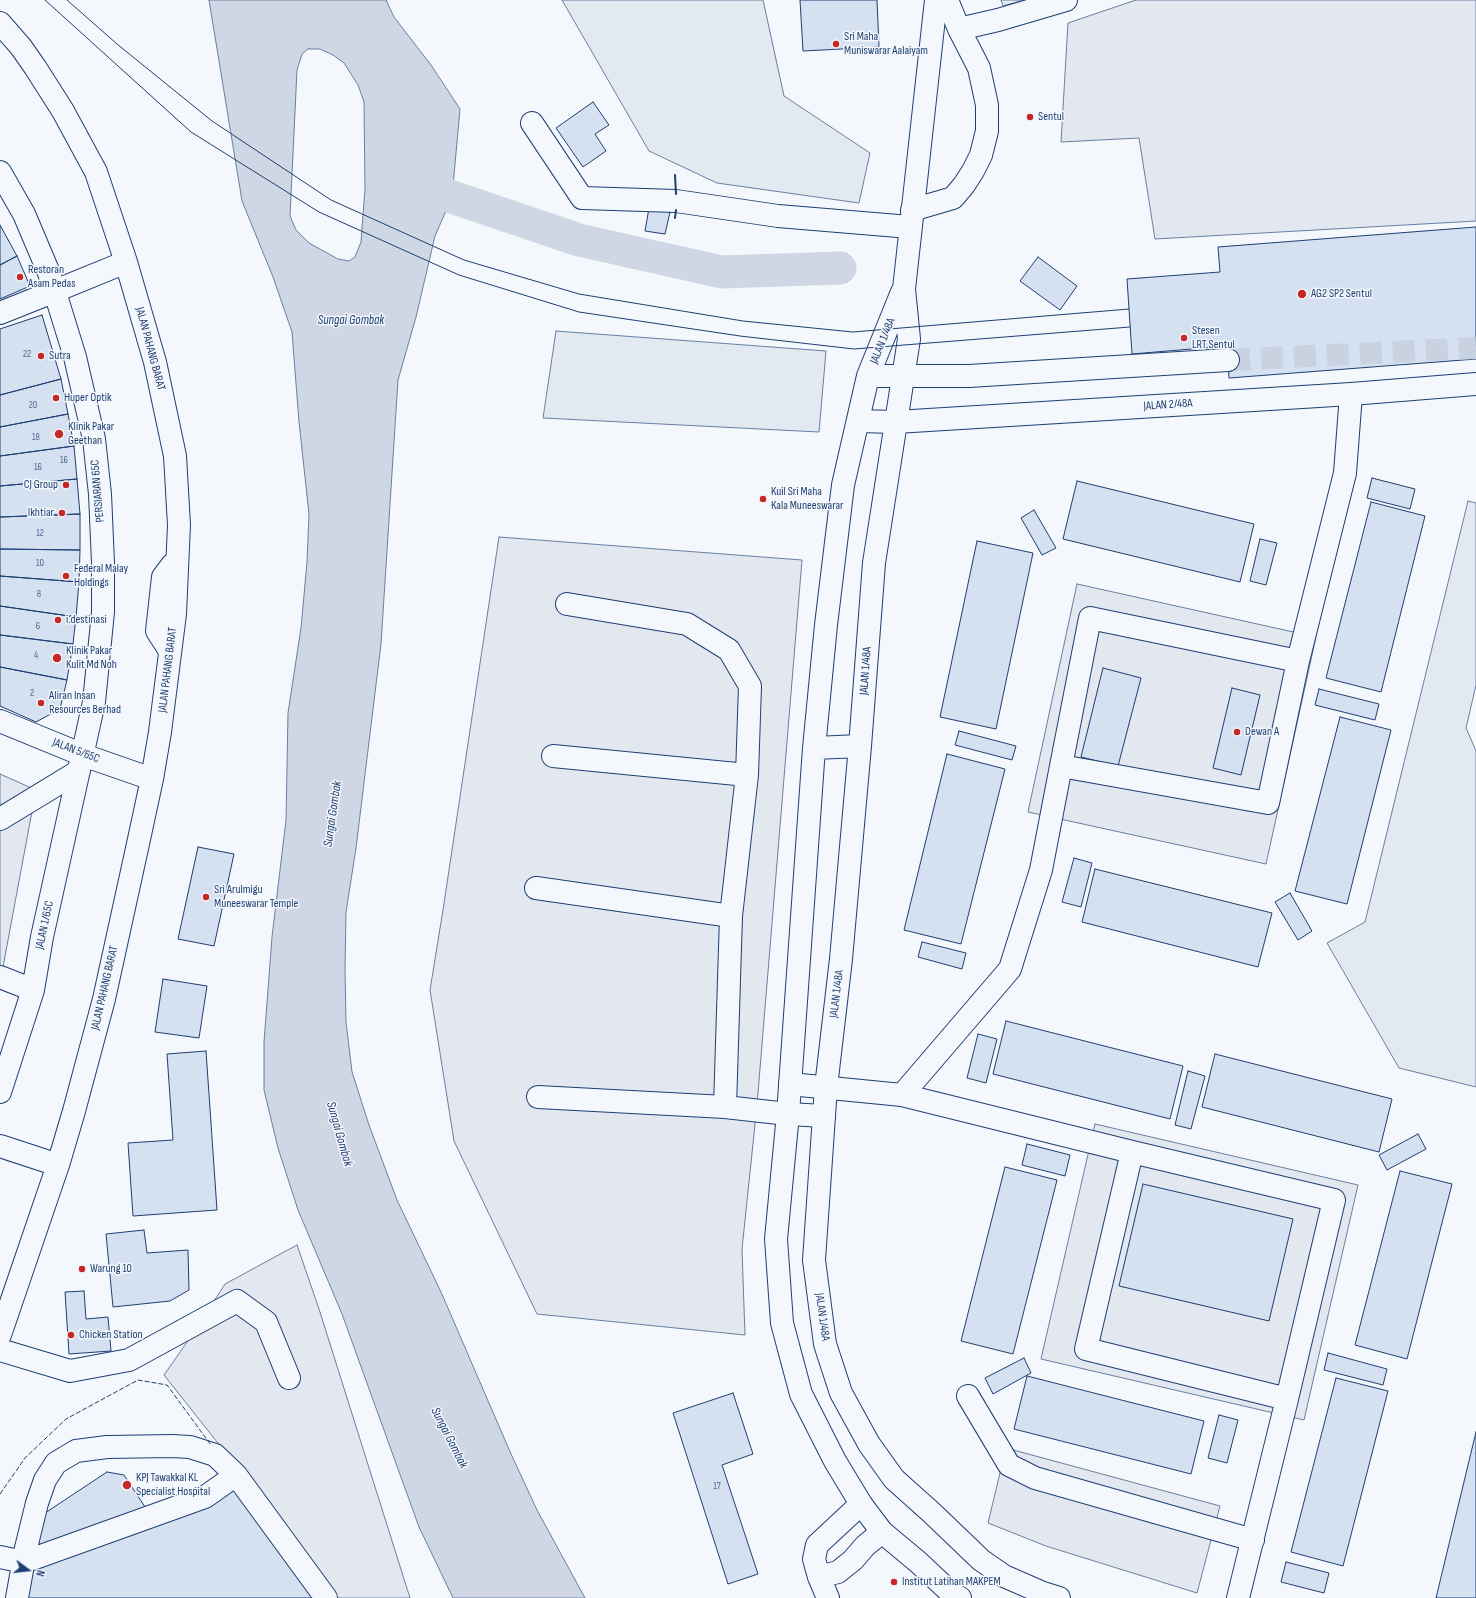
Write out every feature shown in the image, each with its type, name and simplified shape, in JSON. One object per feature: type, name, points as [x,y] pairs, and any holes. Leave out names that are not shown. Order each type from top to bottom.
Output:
[{"type":"main road","name":"JALAN 1/48A","points":[[936,0],[904,289],[910,339],[874,563],[860,746],[841,960],[826,1087],[814,1260],[826,1344],[841,1393],[869,1444],[894,1479],[981,1560],[1004,1576],[1043,1593],[1059,1598]]},
{"type":"main road","points":[[532,123],[582,198],[676,201],[778,216],[911,218],[953,198],[973,171],[981,155],[987,131],[987,105],[979,68],[959,29],[947,0]]},
{"type":"main road","points":[[959,29],[998,20],[1066,0]]},
{"type":"main road","name":"JALAN PAHANG BARAT","points":[[0,22],[21,47],[35,67],[62,111],[96,172],[126,262],[155,362],[175,456],[179,525],[175,614],[160,732],[152,779],[104,999],[58,1165],[0,1335]]},
{"type":"main road","name":"PERSIARAN 65C","points":[[0,172],[24,214],[56,291],[75,357],[92,432],[100,494],[103,562],[103,612],[94,702],[81,763]]},
{"type":"main road","points":[[0,312],[126,262]]},
{"type":"main road","name":"JALAN 1/48A","points":[[904,289],[868,376],[859,422],[851,446],[843,484],[826,625],[814,748],[788,1114],[776,1239],[782,1323],[801,1394],[835,1461],[861,1504],[882,1532],[918,1562],[950,1592],[960,1598]]},
{"type":"main road","points":[[868,376],[969,376],[1228,360]]},
{"type":"main road","name":"JALAN 2/48A","points":[[859,422],[896,422],[1350,394],[1476,384]]},
{"type":"main road","points":[[1061,766],[1268,803],[1298,661],[1346,473],[1350,394]]},
{"type":"main road","points":[[567,604],[687,624],[729,650],[750,686],[747,775],[731,916],[724,1107]]},
{"type":"main road","points":[[902,1095],[1010,969],[1041,870],[1090,618],[1298,661]]},
{"type":"main road","name":"JALAN 5/65C","points":[[0,721],[81,763],[152,779]]},
{"type":"main road","points":[[814,748],[860,746]]},
{"type":"main road","points":[[553,756],[747,775]]},
{"type":"main road","points":[[0,819],[81,763]]},
{"type":"main road","name":"JALAN 1/65C","points":[[0,1092],[33,990],[42,937],[81,763]]},
{"type":"main road","points":[[536,888],[731,916]]},
{"type":"main road","points":[[0,977],[33,990]]},
{"type":"main road","points":[[790,1084],[902,1095],[1334,1200],[1238,1598]]},
{"type":"main road","points":[[538,1097],[724,1107],[788,1114],[824,1116]]},
{"type":"main road","points":[[0,1146],[58,1165]]},
{"type":"main road","points":[[1132,1152],[1086,1349],[1287,1399]]},
{"type":"main road","points":[[0,1350],[70,1371],[129,1360],[236,1301],[266,1322],[289,1378]]},
{"type":"main road","points":[[968,1396],[1009,1465],[1036,1478],[1253,1540]]},
{"type":"main road","points":[[18,1598],[37,1503],[45,1480],[56,1463],[76,1451],[107,1447],[172,1446],[190,1447],[214,1455],[236,1475],[326,1598]]},
{"type":"main road","points":[[0,1557],[24,1562],[205,1498],[236,1475]]},
{"type":"main road","points":[[828,1598],[814,1560],[817,1545],[861,1504]]},
{"type":"main road","points":[[819,1577],[838,1572],[853,1560],[882,1532]]},
{"type":"shaded area","points":[[562,0],[763,0],[784,96],[870,153],[859,203],[717,183],[649,151]]},
{"type":"shaded area","points":[[1001,0],[1024,0],[1003,6]]},
{"type":"shaded area","points":[[1136,0],[1476,0],[1476,221],[1155,239],[1139,138],[1061,142],[1068,23]]},
{"type":"shaded area","points":[[556,331],[826,351],[819,432],[543,418]]},
{"type":"shaded area","points":[[1468,501],[1476,503],[1476,685],[1466,728],[1476,751],[1476,1087],[1399,1068],[1327,943],[1365,922]]},
{"type":"shaded area","points":[[499,537],[802,560],[757,1105],[742,1249],[745,1335],[537,1314],[454,1141],[430,990]]},
{"type":"shaded area","points":[[1077,584],[1316,637],[1266,864],[1028,812]]},
{"type":"shaded area","points":[[0,774],[36,790],[3,967],[0,966]]},
{"type":"shaded area","points":[[1095,1124],[1358,1185],[1304,1420],[1041,1359]]},
{"type":"shaded area","points":[[297,1245],[319,1309],[410,1598],[336,1598],[164,1375],[225,1284]]},
{"type":"shaded area","points":[[1006,1448],[1220,1506],[1197,1593],[1046,1546],[988,1523]]},
{"type":"water","name":"Sungai Gombak","points":[[209,0],[386,0],[394,17],[431,65],[460,109],[452,197],[435,236],[416,317],[398,380],[381,644],[356,848],[346,912],[346,1022],[352,1072],[369,1125],[397,1200],[441,1292],[511,1454],[537,1510],[585,1598],[453,1598],[419,1527],[342,1314],[298,1210],[278,1148],[264,1090],[264,1042],[272,937],[286,820],[288,713],[301,628],[307,562],[309,514],[299,422],[292,332],[273,277],[242,201]],"holes":[[[308,49],[320,49],[333,55],[344,63],[358,85],[364,102],[365,189],[361,242],[355,257],[349,261],[338,259],[309,243],[296,230],[290,216],[297,70],[302,54]]]},
{"type":"building","points":[[800,0],[877,0],[879,47],[803,51]]},
{"type":"building","points":[[593,102],[609,125],[595,134],[606,151],[583,167],[556,128]]},
{"type":"building","points":[[649,208],[670,212],[665,234],[645,231]]},
{"type":"building","points":[[0,225],[17,256],[0,265]]},
{"type":"building","name":"AG2 SP2 Sentul","points":[[1476,227],[1476,359],[1229,378],[1227,346],[1132,354],[1127,279],[1220,272],[1218,247]]},
{"type":"building","points":[[17,256],[30,286],[0,299],[0,265]]},
{"type":"building","points":[[1038,257],[1077,286],[1060,310],[1020,281]]},
{"type":"building","points":[[42,315],[61,379],[0,395],[0,329]]},
{"type":"building","points":[[61,379],[68,414],[0,427],[0,395]]},
{"type":"building","points":[[68,414],[74,446],[0,456],[0,427]]},
{"type":"building","points":[[74,446],[77,479],[0,486],[0,456]]},
{"type":"building","points":[[1372,478],[1415,489],[1410,509],[1367,498]]},
{"type":"building","points":[[77,479],[80,514],[0,517],[0,486]]},
{"type":"building","points":[[1077,481],[1254,524],[1240,582],[1063,539]]},
{"type":"building","points":[[1371,502],[1425,516],[1381,692],[1326,678]]},
{"type":"building","points":[[1034,510],[1056,548],[1042,555],[1021,518]]},
{"type":"building","points":[[80,514],[80,550],[0,549],[0,517]]},
{"type":"building","points":[[1260,539],[1277,543],[1266,585],[1250,581]]},
{"type":"building","points":[[977,541],[1033,553],[996,729],[940,717]]},
{"type":"building","points":[[0,549],[80,550],[79,582],[0,576]]},
{"type":"building","points":[[0,576],[79,582],[76,617],[0,606]]},
{"type":"building","points":[[0,606],[76,617],[73,644],[0,635]]},
{"type":"building","points":[[0,635],[73,644],[67,680],[0,667]]},
{"type":"building","points":[[0,667],[67,680],[60,709],[36,722],[0,706]]},
{"type":"building","points":[[1103,668],[1141,678],[1118,766],[1081,757]]},
{"type":"building","name":"Dewan A","points":[[1232,688],[1260,695],[1241,775],[1213,768]]},
{"type":"building","points":[[1319,689],[1379,704],[1375,720],[1315,705]]},
{"type":"building","points":[[1340,717],[1391,730],[1347,904],[1295,891]]},
{"type":"building","points":[[959,731],[1016,746],[1012,760],[955,745]]},
{"type":"building","points":[[947,754],[1005,769],[961,944],[904,930]]},
{"type":"building","name":"Sri Arulmigu Muneeswarar Temple","points":[[198,847],[234,854],[214,946],[178,939]]},
{"type":"building","points":[[1074,858],[1092,863],[1081,907],[1062,902]]},
{"type":"building","points":[[1095,869],[1272,913],[1258,967],[1082,922]]},
{"type":"building","points":[[1290,893],[1312,931],[1298,940],[1275,902]]},
{"type":"building","points":[[922,942],[966,953],[962,969],[918,957]]},
{"type":"building","points":[[163,979],[207,986],[199,1038],[155,1032]]},
{"type":"building","points":[[1006,1021],[1183,1066],[1170,1119],[993,1074]]},
{"type":"building","points":[[978,1034],[997,1039],[986,1083],[967,1078]]},
{"type":"building","points":[[206,1051],[217,1210],[133,1216],[128,1143],[173,1140],[167,1054]]},
{"type":"building","points":[[1215,1054],[1392,1099],[1379,1152],[1202,1107]]},
{"type":"building","points":[[1188,1071],[1205,1076],[1191,1129],[1175,1125]]},
{"type":"building","points":[[1418,1134],[1426,1149],[1387,1170],[1379,1155]]},
{"type":"building","points":[[1027,1144],[1070,1155],[1065,1176],[1022,1165]]},
{"type":"building","points":[[1005,1167],[1057,1180],[1013,1354],[961,1341]]},
{"type":"building","points":[[1400,1171],[1452,1184],[1407,1359],[1355,1345]]},
{"type":"building","points":[[1143,1184],[1293,1219],[1269,1321],[1119,1286]]},
{"type":"building","points":[[144,1230],[147,1253],[188,1250],[189,1290],[170,1301],[113,1307],[106,1234]]},
{"type":"building","points":[[84,1291],[86,1319],[108,1317],[111,1351],[69,1354],[65,1292]]},
{"type":"building","points":[[1328,1353],[1387,1369],[1383,1385],[1324,1370]]},
{"type":"building","points":[[1024,1358],[1031,1373],[993,1394],[985,1378]]},
{"type":"building","points":[[1027,1376],[1204,1421],[1191,1474],[1014,1429]]},
{"type":"building","points":[[1336,1378],[1388,1391],[1343,1566],[1291,1552]]},
{"type":"building","points":[[733,1393],[753,1454],[722,1465],[758,1574],[728,1584],[673,1413]]},
{"type":"building","points":[[1219,1415],[1238,1420],[1227,1463],[1208,1458]]},
{"type":"building","points":[[1476,1432],[1476,1598],[1436,1598]]},
{"type":"building","points":[[107,1472],[124,1475],[153,1519],[196,1487],[208,1505],[237,1485],[315,1598],[27,1598],[42,1515]]},
{"type":"building","points":[[1286,1562],[1329,1573],[1324,1593],[1281,1582]]},
{"type":"waterway","points":[[411,179],[452,197],[579,240],[722,272],[840,268]]},
{"type":"tunnel","points":[[1228,360],[1476,348]]},
{"type":"tram line","points":[[45,0],[191,132],[319,212],[459,275],[579,312],[740,336],[854,349],[1130,327]]},
{"type":"tram line","points":[[67,0],[117,44],[212,121],[331,200],[464,260],[579,294],[743,321],[853,332],[1129,309]]},
{"type":"fence","points":[[0,1494],[25,1458],[66,1419],[138,1380],[167,1385],[211,1445]]},
{"type":"wall","points":[[675,175],[676,194]]},
{"type":"wall","points":[[675,218],[676,210]]},
{"type":"place","name":"Sri Maha Muniswarar Aalaiyam","points":[[836,44]]},
{"type":"place","name":"Sentul","points":[[1030,117]]},
{"type":"place","name":"Restoran Asam Pedas","points":[[20,277]]},
{"type":"place","name":"AG2 SP2 Sentul","points":[[1302,294]]},
{"type":"place","name":"Stesen LRT Sentul","points":[[1184,338]]},
{"type":"place","name":"Sutra","points":[[41,356]]},
{"type":"place","name":"Huper Optik","points":[[56,398]]},
{"type":"place","name":"Klinik Pakar Geethan","points":[[59,434]]},
{"type":"place","name":"CJ Group","points":[[66,485]]},
{"type":"place","name":"Kuil Sri Maha Kala Muneeswarar","points":[[763,499]]},
{"type":"place","name":"Ikhtiar","points":[[62,513]]},
{"type":"place","name":"Federal Malay Holdings","points":[[66,576]]},
{"type":"place","name":"i.destinasi","points":[[58,620]]},
{"type":"place","name":"Klinik Pakar Kulit Md Noh","points":[[57,658]]},
{"type":"place","name":"Aliran Insan Resources Berhad","points":[[41,703]]},
{"type":"place","name":"Dewan A","points":[[1237,732]]},
{"type":"place","name":"Sri Arulmigu Muneeswarar Temple","points":[[206,897]]},
{"type":"place","name":"Warung 10","points":[[82,1269]]},
{"type":"place","name":"Chicken Station","points":[[71,1335]]},
{"type":"place","name":"KPJ Tawakkal KL Specialist Hospital","points":[[127,1485]]},
{"type":"place","name":"Institut Latihan MAKPEM","points":[[894,1582]]}]
